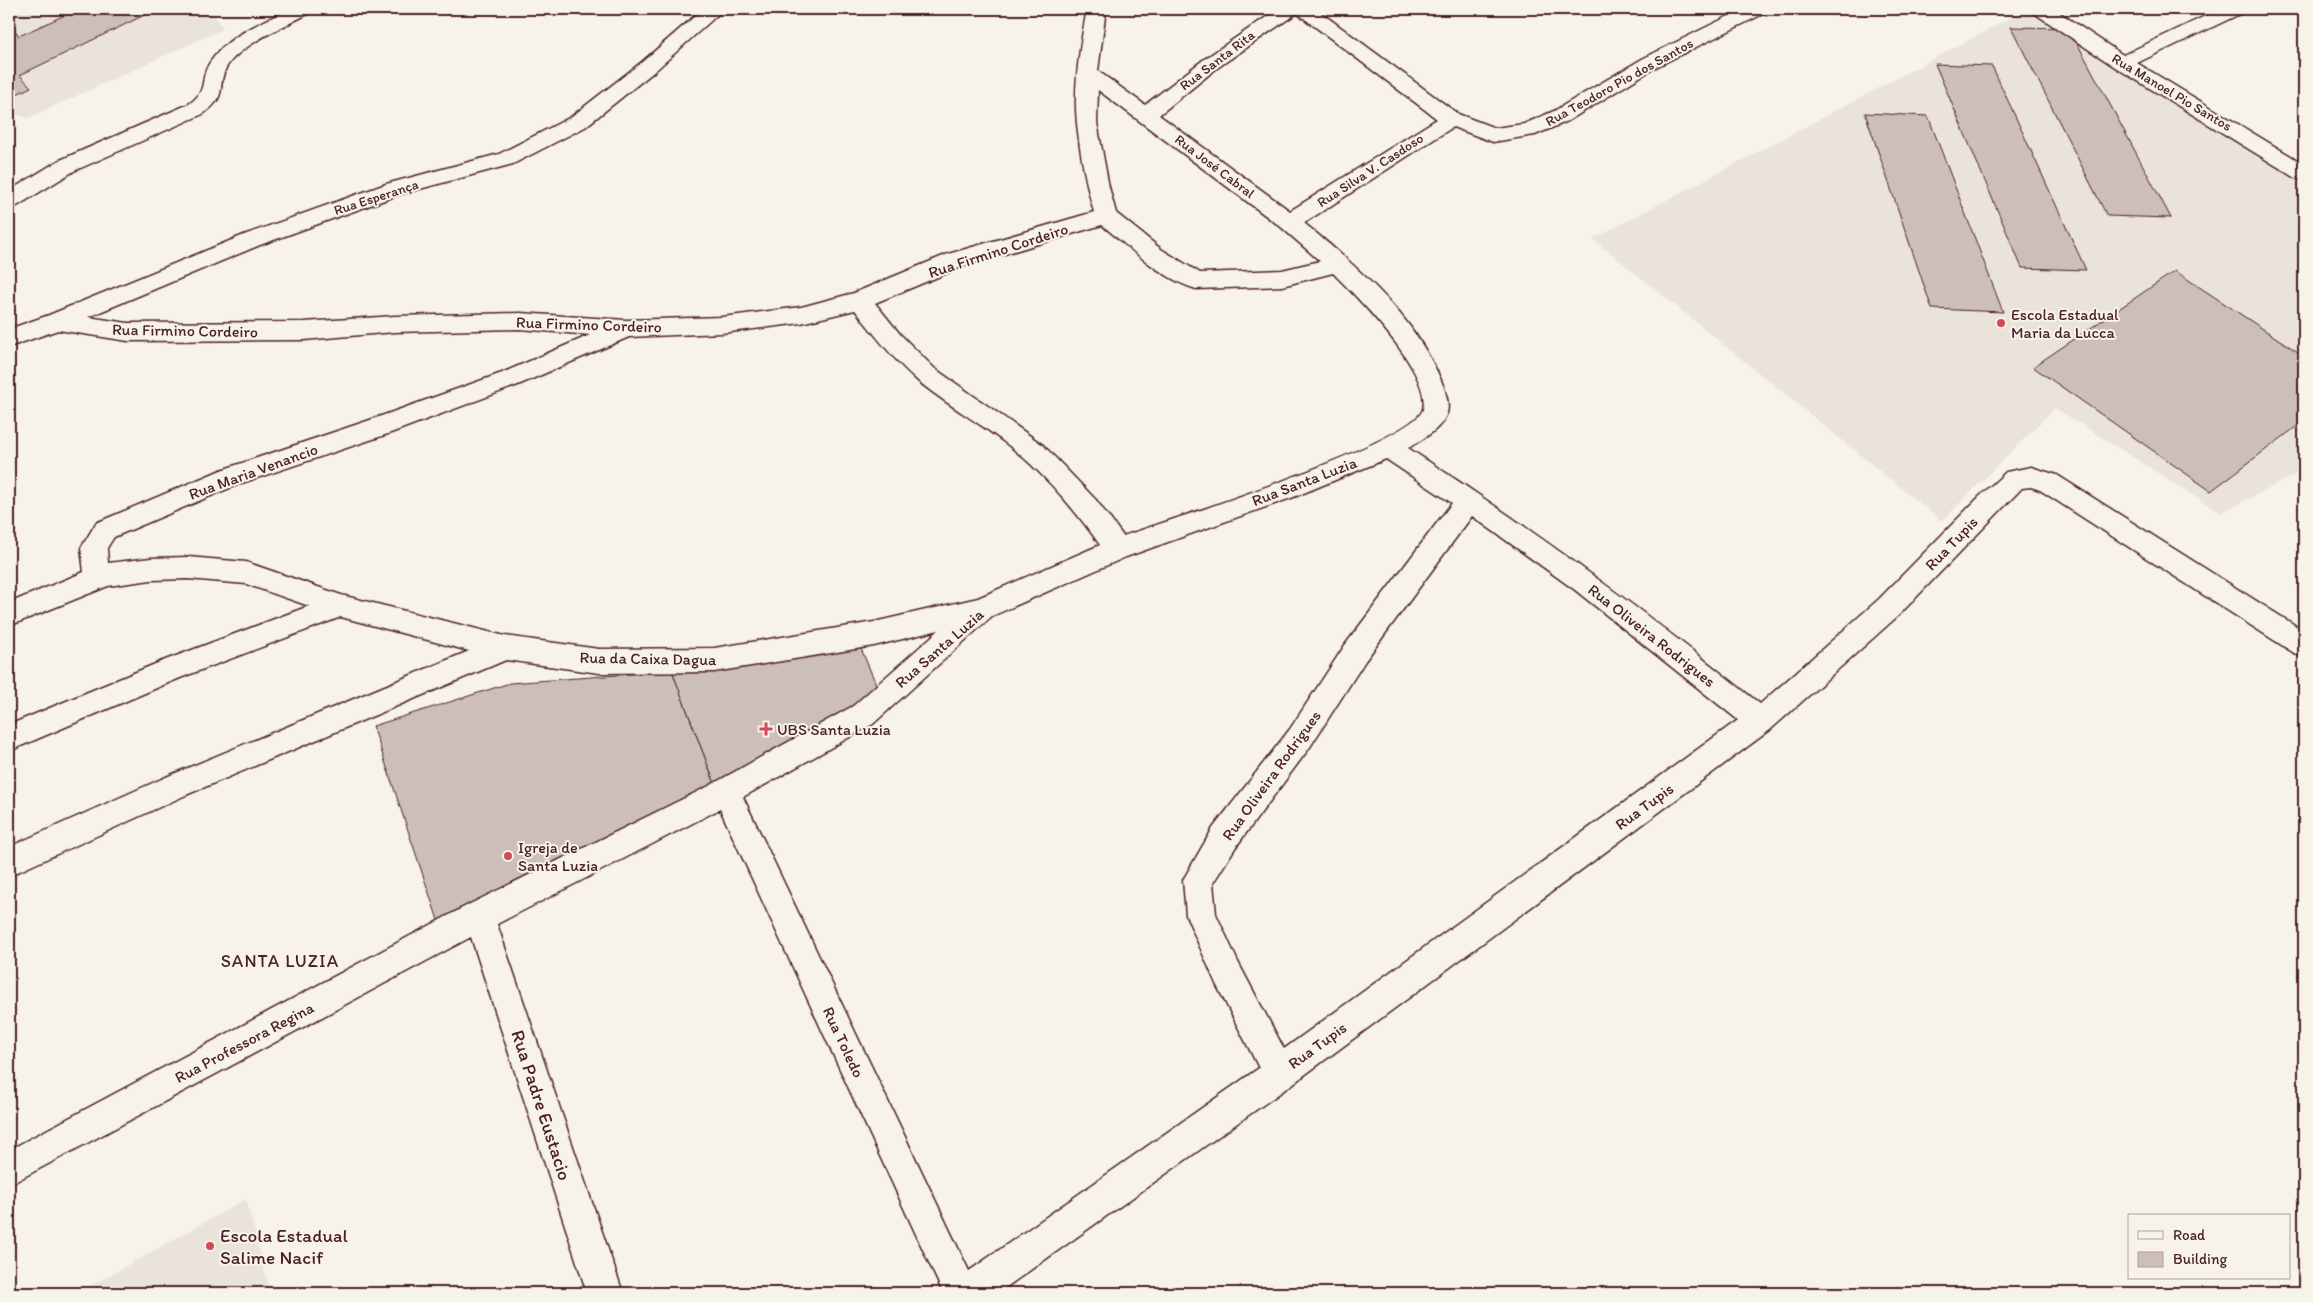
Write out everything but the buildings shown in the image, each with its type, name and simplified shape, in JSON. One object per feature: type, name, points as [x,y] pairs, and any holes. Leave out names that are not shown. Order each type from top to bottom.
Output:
[{"type":"street","points":[[9,201],[66,166],[196,109],[208,99],[212,89],[215,68],[230,51],[303,9]]},
{"type":"street","name":"Rua Esperança","points":[[9,338],[57,321],[252,240],[394,189],[506,159],[578,122],[649,66],[714,9]]},
{"type":"street","points":[[1096,9],[1088,73],[1087,123],[1098,187],[1106,216],[1153,255],[1196,281],[1282,278],[1338,264]]},
{"type":"street","name":"Rua Santa Rita","points":[[1146,115],[1210,64],[1290,9]]},
{"type":"street","name":"Rua Teodoro Pio dos Santos","points":[[1304,9],[1451,119],[1493,135],[1528,130],[1561,116],[1649,63],[1758,9]]},
{"type":"street","name":"Rua Manoel Pio Santos","points":[[2041,9],[2122,63],[2304,173]]},
{"type":"street","points":[[2122,63],[2235,9]]},
{"type":"street","name":"Rua José Cabral","points":[[1088,73],[1290,222],[1338,264],[1393,321],[1426,372],[1435,394],[1435,412],[1423,427]]},
{"type":"street","name":"Rua Silva V. Casdoso","points":[[1290,222],[1451,119]]},
{"type":"street","name":"Rua Firmino Cordeiro","points":[[57,321],[128,332],[304,331],[395,324],[520,321],[626,329],[722,326],[802,315],[860,300],[956,260],[1106,216]]},
{"type":"street","points":[[860,300],[892,340],[926,374],[980,410],[1034,452],[1087,506],[1117,549]]},
{"type":"street","name":"Rua Maria Venancio","points":[[105,575],[96,569],[92,550],[97,539],[105,530],[230,477],[379,428],[510,379],[626,329]]},
{"type":"street","name":"Rua Santa Luzia","points":[[479,916],[726,792],[863,715],[982,608],[1117,549],[1285,490],[1388,448],[1423,427]]},
{"type":"street","name":"Rua Oliveira Rodrigues","points":[[1388,448],[1469,500],[1613,603],[1760,721]]},
{"type":"street","name":"Rua Tupis","points":[[968,1293],[1279,1072],[1760,721],[1888,607],[1988,504],[2015,479],[2031,478],[2048,482],[2304,645]]},
{"type":"street","name":"Rua Oliveira Rodrigues","points":[[1279,1072],[1226,973],[1201,915],[1198,880],[1224,838],[1300,738],[1355,653],[1469,500]]},
{"type":"street","name":"Rua da Caixa Dagua","points":[[105,575],[151,569],[188,568],[246,573],[288,586],[341,606],[415,626],[505,648],[599,661],[714,660],[874,634],[982,608]]},
{"type":"street","points":[[9,615],[105,575]]},
{"type":"street","points":[[9,738],[170,670],[341,606]]},
{"type":"street","points":[[9,862],[176,786],[505,648]]},
{"type":"street","name":"Rua Toledo","points":[[726,792],[961,1293]]},
{"type":"street","name":"Rua Professora Regina","points":[[9,1168],[479,916]]},
{"type":"street","name":"Rua Padre Eustacio","points":[[479,916],[605,1293]]},
{"type":"shaded area","points":[[9,9],[210,9],[223,29],[28,118],[9,113]]},
{"type":"shaded area","name":"Escola Estadual Maria da Lucca","points":[[2027,9],[2041,9],[2122,63],[2304,176],[2304,470],[2221,513],[2055,408],[1942,521],[1593,239]]},
{"type":"shaded area","name":"Escola Estadual Salime Nacif","points":[[246,1199],[270,1293],[78,1293]]},
{"type":"place","name":"Escola Estadual Maria da Lucca","points":[[2001,323]]},
{"type":"place","name":"UBS Santa Luzia","points":[[766,729]]},
{"type":"place","name":"Igreja de Santa Luzia","points":[[508,856]]},
{"type":"place","name":"Escola Estadual Salime Nacif","points":[[210,1246]]},
{"type":"district","name":"SANTA LUZIA","points":[[280,961]]}]
